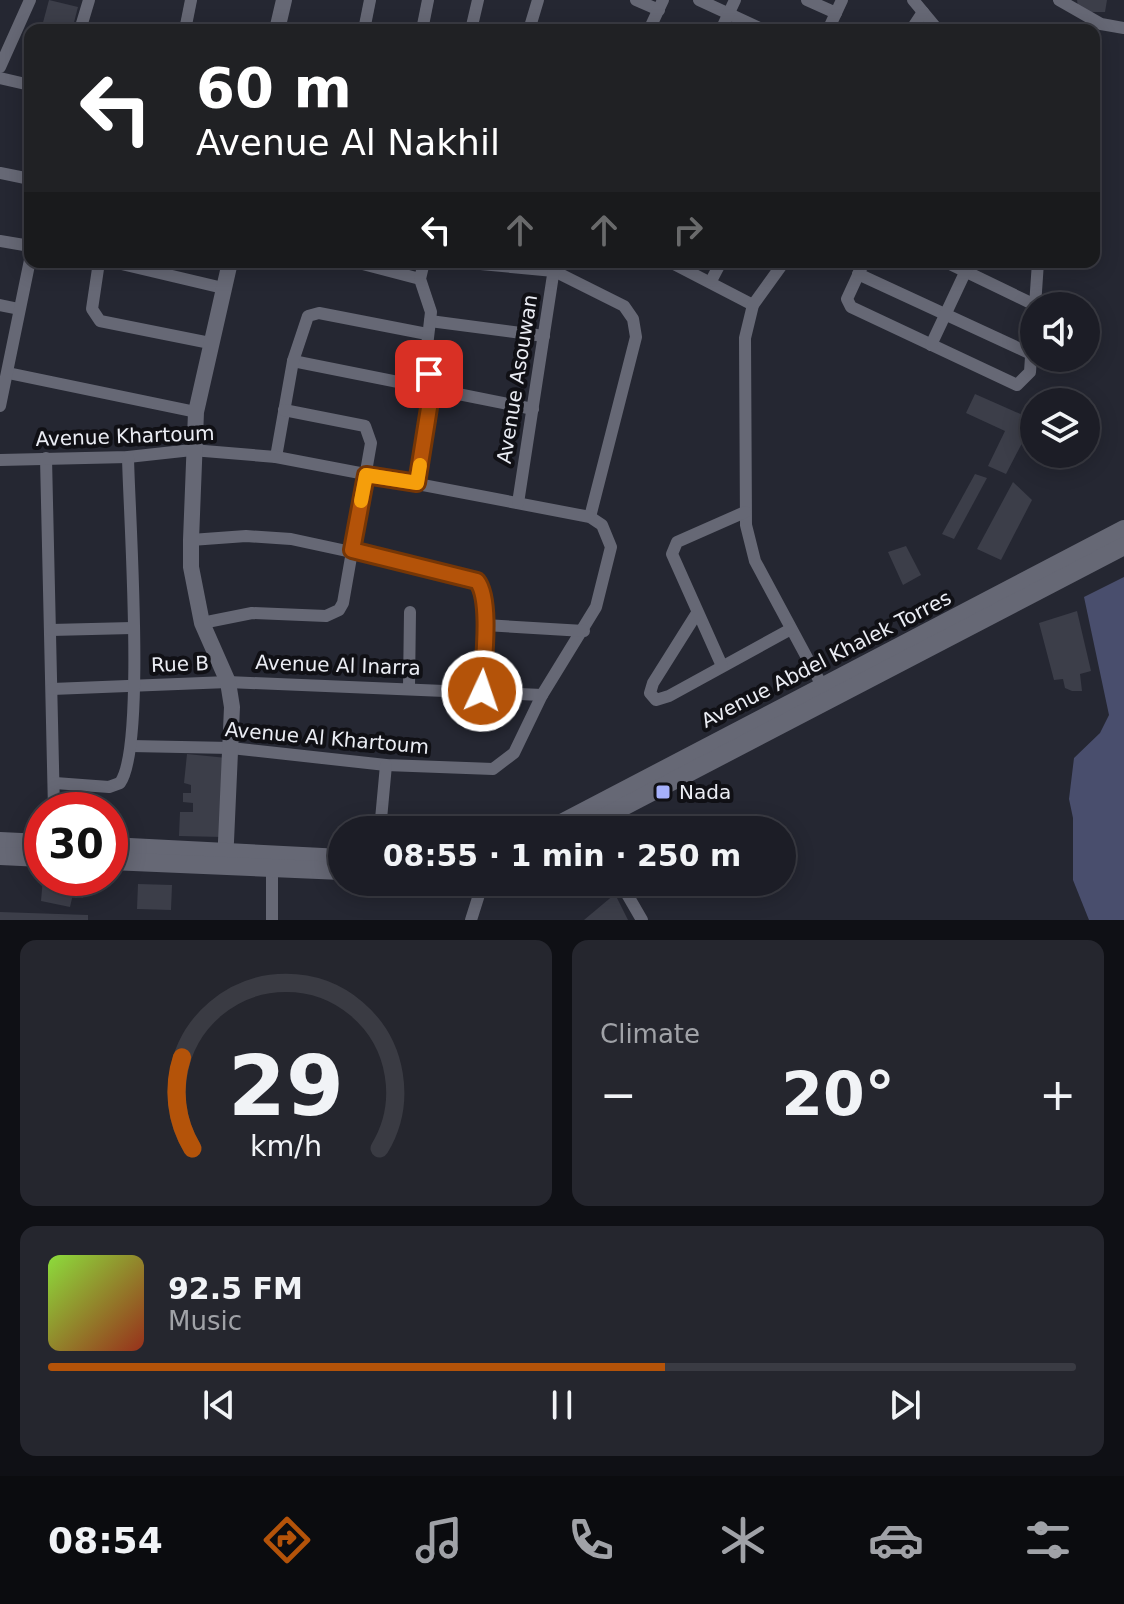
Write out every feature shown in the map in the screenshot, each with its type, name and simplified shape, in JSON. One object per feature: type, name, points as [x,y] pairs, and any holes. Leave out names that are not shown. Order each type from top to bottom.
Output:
[{"type":"main road","name":"Avenue Abdel Khalek Torres","points":[[607,816],[825,692],[1124,529]]},
{"type":"main road","name":"Avenue Abdel Khalek Torres","points":[[576,816],[1124,546]]},
{"type":"main road","points":[[0,841],[24,842]]},
{"type":"main road","points":[[128,848],[225,859],[272,868],[328,870]]},
{"type":"main road","points":[[0,856],[24,857]]},
{"type":"main road","points":[[128,861],[328,858]]},
{"type":"street","points":[[0,67],[4,45],[30,0]]},
{"type":"street","points":[[186,24],[191,0]]},
{"type":"street","points":[[278,24],[284,0]]},
{"type":"street","points":[[365,24],[370,0]]},
{"type":"street","points":[[423,24],[428,0]]},
{"type":"street","points":[[472,24],[478,0]]},
{"type":"street","points":[[531,24],[538,0]]},
{"type":"street","points":[[636,0],[661,5],[652,24]]},
{"type":"street","points":[[699,0],[752,24]]},
{"type":"street","points":[[724,24],[735,0]]},
{"type":"street","points":[[807,0],[836,13]]},
{"type":"street","points":[[831,24],[842,0]]},
{"type":"street","points":[[913,0],[933,24]]},
{"type":"street","points":[[1059,0],[1101,24],[1124,28]]},
{"type":"street","points":[[81,24],[86,1]]},
{"type":"street","points":[[915,24],[923,12]]},
{"type":"street","points":[[0,78],[24,84]]},
{"type":"street","points":[[0,173],[24,178]]},
{"type":"street","points":[[0,241],[24,245]]},
{"type":"street","points":[[0,406],[28,268]]},
{"type":"street","points":[[98,268],[92,309],[94,317],[106,324],[210,343]]},
{"type":"street","points":[[138,268],[223,288]]},
{"type":"street","points":[[225,859],[231,748],[228,682],[202,623],[191,567],[191,540],[192,450],[196,412],[228,268]]},
{"type":"street","points":[[384,268],[420,279]]},
{"type":"street","points":[[417,483],[432,389],[426,355],[429,301],[420,279],[423,268]]},
{"type":"street","name":"Avenue Asouwan","points":[[518,503],[555,268]]},
{"type":"street","points":[[542,695],[596,607],[611,547],[607,532],[590,517],[636,328],[624,306],[558,268]]},
{"type":"street","points":[[683,268],[753,305]]},
{"type":"street","points":[[711,281],[718,268]]},
{"type":"street","points":[[780,268],[753,305],[745,338],[745,512],[755,561],[825,692]]},
{"type":"street","points":[[1020,349],[945,315],[861,268],[847,299],[851,307],[1017,385],[1030,372]]},
{"type":"street","points":[[931,345],[968,268]]},
{"type":"street","points":[[970,268],[1020,299]]},
{"type":"street","points":[[1036,292],[1038,268]]},
{"type":"street","points":[[0,305],[19,309]]},
{"type":"street","points":[[276,457],[293,361],[306,320],[312,313],[427,334]]},
{"type":"street","points":[[430,321],[544,336]]},
{"type":"street","points":[[293,361],[533,409]]},
{"type":"street","points":[[8,373],[196,412]]},
{"type":"street","points":[[202,623],[252,613],[332,614],[343,603],[371,436],[365,426],[284,410]]},
{"type":"street","name":"Avenue Khartoum","points":[[0,460],[128,457],[192,450],[276,457],[590,517]]},
{"type":"street","points":[[55,783],[109,787],[120,783],[128,766],[135,686],[128,457]]},
{"type":"street","points":[[46,458],[55,792]]},
{"type":"street","points":[[722,666],[674,561],[673,547],[677,542],[745,512]]},
{"type":"street","points":[[191,540],[271,537],[352,550],[477,581],[482,592],[485,625],[482,691]]},
{"type":"street","points":[[409,687],[410,612]]},
{"type":"street","points":[[697,613],[653,683],[651,698],[656,700],[669,696],[791,629]]},
{"type":"street","points":[[485,625],[584,631]]},
{"type":"street","points":[[51,630],[132,628]]},
{"type":"street","name":"Avenue Al Inarra","points":[[228,682],[409,687],[542,695]]},
{"type":"street","name":"Rue B","points":[[52,689],[228,682]]},
{"type":"street","name":"Avenue Al Khartoum","points":[[131,746],[231,748],[386,765],[493,769],[514,753],[542,695]]},
{"type":"street","points":[[381,816],[386,765]]},
{"type":"street","points":[[272,868],[272,920]]},
{"type":"street","points":[[476,917],[480,896]]},
{"type":"street","points":[[628,896],[642,920]]},
{"type":"shaded area","points":[[1124,577],[1124,920],[1089,920],[1073,880],[1073,818],[1069,799],[1074,758],[1100,733],[1109,715],[1084,597]]},
{"type":"building","points":[[49,0],[78,7],[74,24],[43,24]]},
{"type":"building","points":[[1077,0],[1107,0],[1105,12],[1087,12],[1078,6]]},
{"type":"building","points":[[975,394],[1020,414],[1020,447],[1006,474],[988,466],[1005,431],[966,413]]},
{"type":"building","points":[[975,474],[987,478],[954,539],[942,534]]},
{"type":"building","points":[[1013,482],[1032,500],[1001,560],[977,549]]},
{"type":"building","points":[[906,546],[921,575],[903,585],[888,552]]},
{"type":"building","points":[[1077,611],[1091,671],[1080,674],[1082,691],[1072,691],[1065,688],[1063,679],[1054,680],[1039,623]]},
{"type":"building","points":[[187,754],[227,758],[223,837],[179,836],[180,812],[193,812],[193,803],[183,802],[183,793],[191,793],[191,785],[184,783]]},
{"type":"building","points":[[138,884],[172,885],[171,910],[137,909]]},
{"type":"building","points":[[41,896],[73,896],[70,907],[41,901]]},
{"type":"building","points":[[616,896],[628,920],[584,920]]},
{"type":"building","points":[[0,912],[88,915],[88,920],[0,920]]},
{"type":"slow traffic","points":[[361,501],[366,475],[417,483],[420,465]]},
{"type":"place","name":"Nada","points":[[663,792]]},
{"type":"route","points":[[429,374],[432,389],[417,483],[366,475],[352,550],[477,581],[481,586],[485,625],[482,691]]}]
